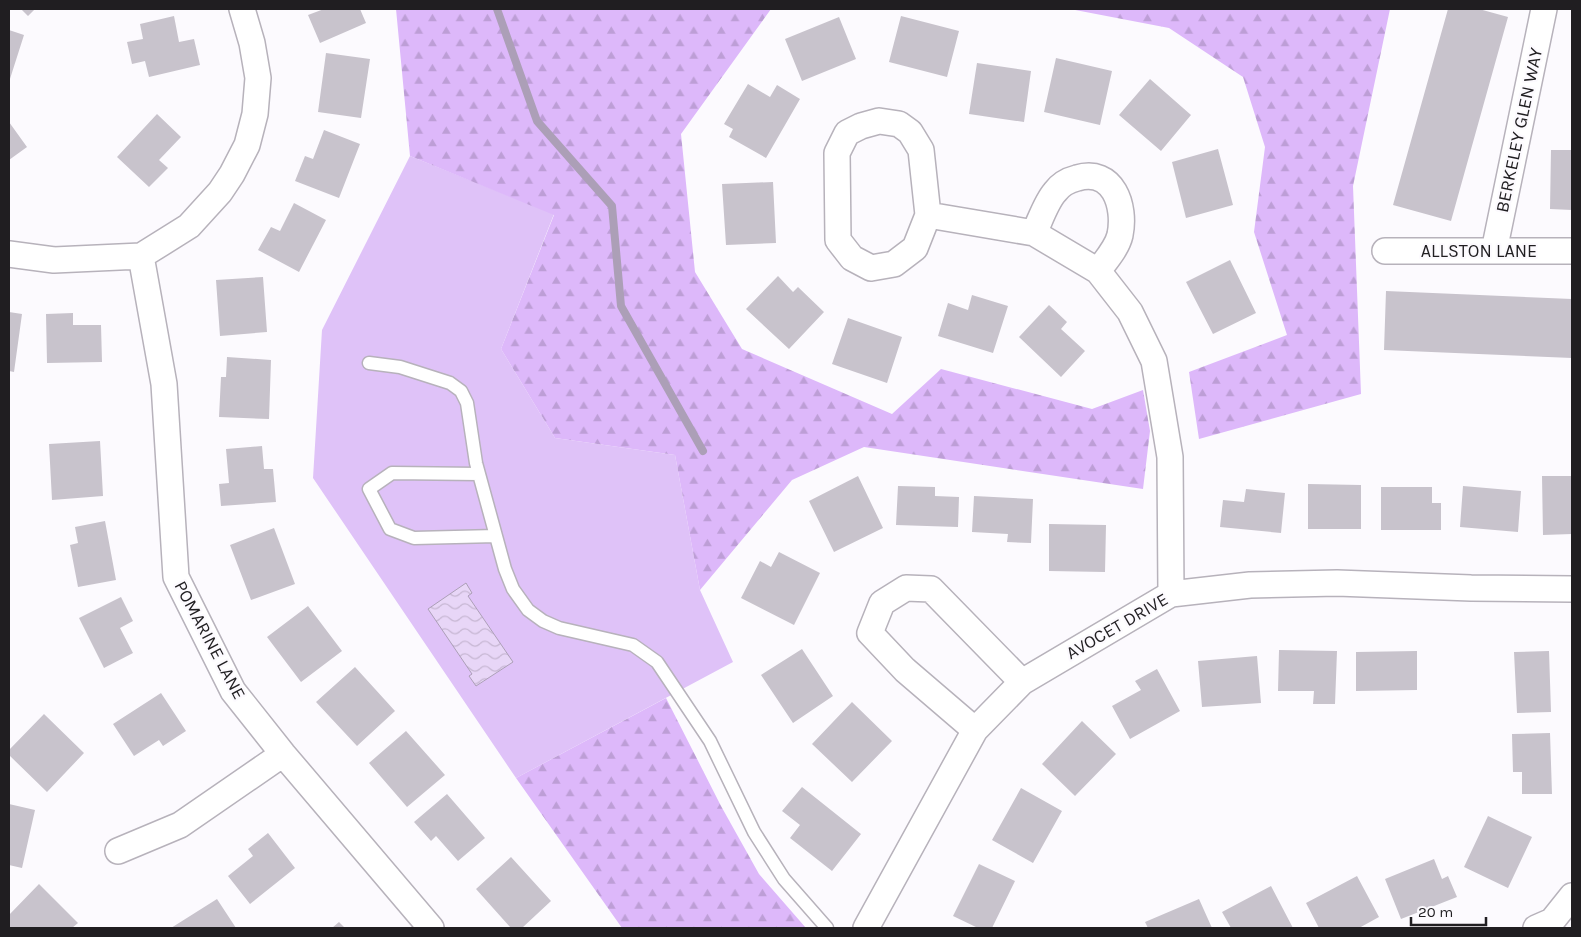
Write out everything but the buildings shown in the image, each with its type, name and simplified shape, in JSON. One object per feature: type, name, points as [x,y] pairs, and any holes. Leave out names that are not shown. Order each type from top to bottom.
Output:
[{"type":"street","points":[[9,254],[54,260],[141,256],[189,226],[220,192],[232,174],[247,145],[255,114],[258,78],[252,43],[242,9]]},
{"type":"street","name":"BERKELEY GLEN WAY","points":[[1494,251],[1544,9]]},
{"type":"street","points":[[879,121],[899,124],[910,132],[921,150],[928,215],[915,248],[894,264],[871,268],[852,258],[838,240],[837,153],[847,133],[861,126],[879,121]]},
{"type":"street","points":[[1034,233],[1054,192],[1068,180],[1085,175],[1098,177],[1110,184],[1118,197],[1122,216],[1120,237],[1098,271]]},
{"type":"street","points":[[928,215],[1034,233],[1098,271],[1130,312],[1154,361],[1170,457],[1172,594]]},
{"type":"street","name":"ALLSTON LANE","points":[[1385,251],[1572,251]]},
{"type":"street","name":"POMARINE LANE","points":[[141,256],[164,384],[176,577],[233,691],[283,754],[431,928]]},
{"type":"street","name":"AVOCET DRIVE","points":[[866,928],[975,730],[1022,682],[1172,594],[1250,585],[1337,583],[1471,588],[1572,589]]},
{"type":"street","points":[[975,730],[926,690],[870,633],[882,603],[906,588],[931,589],[1022,682]]},
{"type":"street","points":[[118,851],[180,825],[283,754]]},
{"type":"street","points":[[1536,928],[1552,920],[1572,896]]},
{"type":"lane","points":[[369,363],[400,367],[450,383],[461,391],[467,403],[476,463],[505,569],[513,589],[528,610],[543,621],[559,628],[632,645],[657,662],[710,741],[754,832],[790,886],[827,928]]},
{"type":"lane","points":[[479,474],[392,474],[369,489],[390,529],[414,538],[496,536]]},
{"type":"shaded area","points":[[410,156],[554,214],[501,349],[555,438],[675,455],[700,590],[733,662],[516,778],[313,478],[322,330]]},
{"type":"green space","points":[[396,9],[771,9],[681,134],[695,272],[742,349],[892,414],[941,369],[1092,409],[1143,390],[1150,431],[1143,489],[864,447],[792,480],[700,590],[675,455],[555,438],[501,349],[554,215],[410,156]]},
{"type":"green space","points":[[1070,9],[1390,9],[1353,186],[1361,394],[1199,439],[1189,372],[1287,335],[1254,232],[1265,147],[1243,77],[1169,28]]},
{"type":"green space","points":[[666,698],[721,806],[759,874],[806,928],[622,928],[516,778]]},
{"type":"water","points":[[466,583],[472,593],[468,596],[513,662],[476,686],[469,676],[472,674],[428,609]]},
{"type":"waterway","points":[[497,9],[537,121],[612,206],[621,306],[703,451]]}]
